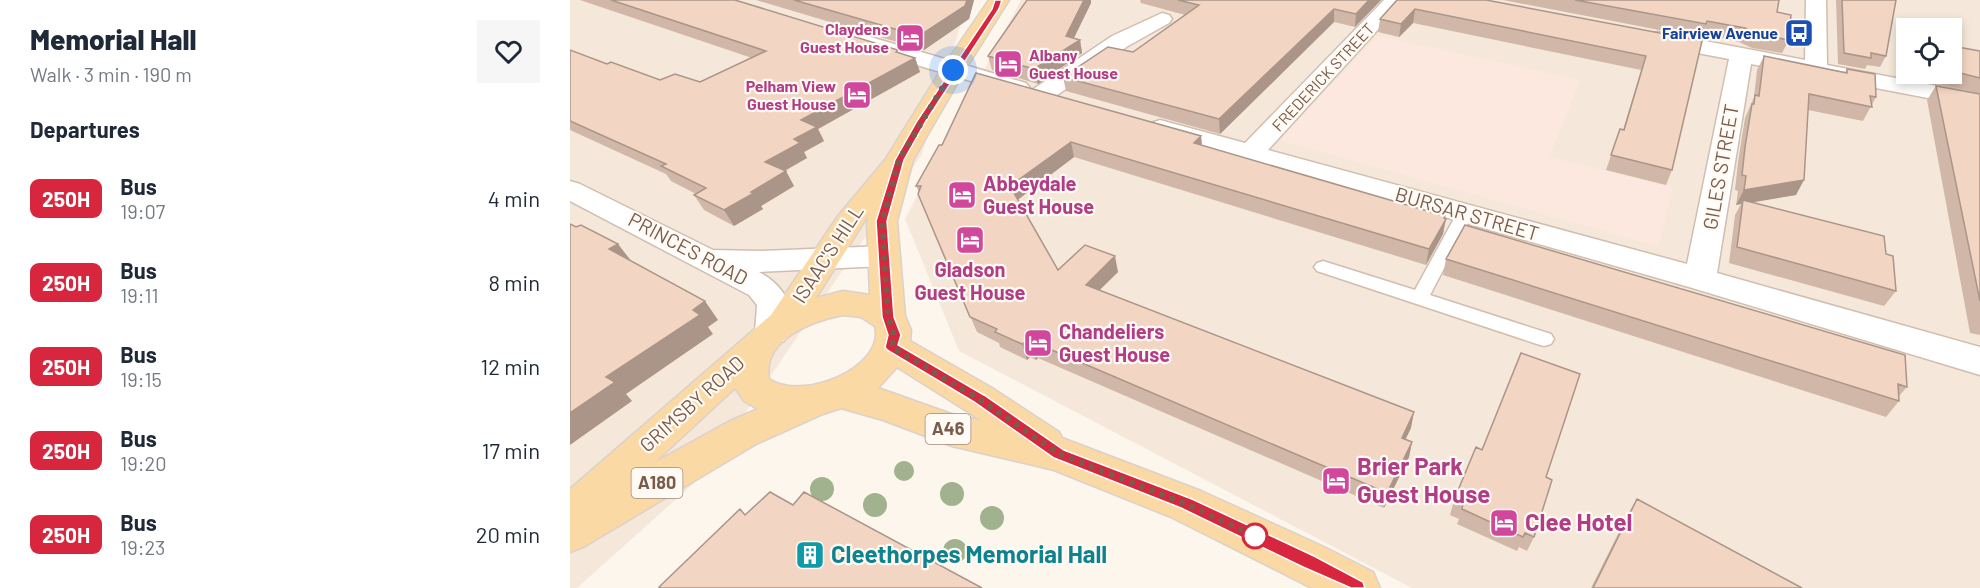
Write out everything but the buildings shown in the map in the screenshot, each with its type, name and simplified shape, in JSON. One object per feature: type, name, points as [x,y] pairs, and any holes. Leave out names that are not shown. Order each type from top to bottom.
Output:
[{"type":"main road","name":"ISAAC'S HILL","points":[[773,332],[843,226],[899,160],[953,70],[999,0]]},
{"type":"main road","name":"ISAAC'S HILL","points":[[890,332],[882,221],[899,160]]},
{"type":"main road","name":"A46","points":[[890,332],[881,364],[863,380],[829,397],[791,403],[770,399],[755,389],[749,375],[752,358],[773,332],[802,314],[843,303],[861,304],[877,309],[890,332],[979,399],[1059,454]]},
{"type":"main road","name":"GRIMSBY ROAD","points":[[570,518],[596,490],[773,332]]},
{"type":"main road","name":"A46","points":[[829,397],[891,407],[952,430],[1059,454],[1186,504],[1357,588]]},
{"type":"main road","name":"GRIMSBY ROAD","points":[[570,532],[742,433],[829,397]]},
{"type":"street","name":"FREDERICK STREET","points":[[1250,153],[1395,0]]},
{"type":"street","points":[[1816,0],[1816,70]]},
{"type":"street","points":[[1041,95],[1120,41],[1162,18]]},
{"type":"street","points":[[838,34],[953,70],[1074,104]]},
{"type":"street","points":[[1635,34],[1980,101]]},
{"type":"street","name":"GILES STREET","points":[[1700,279],[1741,55]]},
{"type":"street","name":"BURSAR STREET","points":[[1129,119],[1700,279],[1980,361]]},
{"type":"street","name":"PRINCES ROAD","points":[[570,190],[761,287],[774,304],[773,332]]},
{"type":"street","points":[[706,258],[761,262],[884,256]]},
{"type":"lane","points":[[1420,298],[1464,213]]},
{"type":"lane","points":[[1323,267],[1544,339]]},
{"type":"shaded area","points":[[570,0],[872,0],[962,20],[922,154],[703,475],[577,588],[570,588]]},
{"type":"shaded area","points":[[1021,0],[1980,0],[1980,588],[1412,588],[959,351],[905,219]]},
{"type":"shaded area","points":[[1378,36],[1580,80],[1549,157],[1673,188],[1658,246],[1283,141],[1283,136]]},
{"type":"bus line","name":"250H","points":[[999,0],[921,121],[899,160],[882,221],[888,317],[893,325],[894,335],[892,347],[979,399],[1059,454],[1186,504],[1357,588]]},
{"type":"place","name":"Fairview Avenue","points":[[1799,33]]},
{"type":"place","name":"Claydens Guest House","points":[[910,38]]},
{"type":"place","name":"Albany Guest House","points":[[1008,64]]},
{"type":"place","name":"Pelham View Guest House","points":[[857,95]]},
{"type":"place","name":"Abbeydale Guest House","points":[[962,195]]},
{"type":"place","name":"Gladson Guest House","points":[[970,240]]},
{"type":"place","name":"Chandeliers Guest House","points":[[1038,343]]},
{"type":"place","name":"Brier Park Guest House","points":[[1336,481]]},
{"type":"place","name":"Clee Hotel","points":[[1504,523]]},
{"type":"place","name":"Cleethorpes Memorial Hall","points":[[810,555]]},
{"type":"route","points":[[953,70],[899,160],[882,221],[888,317],[893,325],[894,335],[892,347],[979,399],[1059,454],[1186,504],[1255,536]]}]
